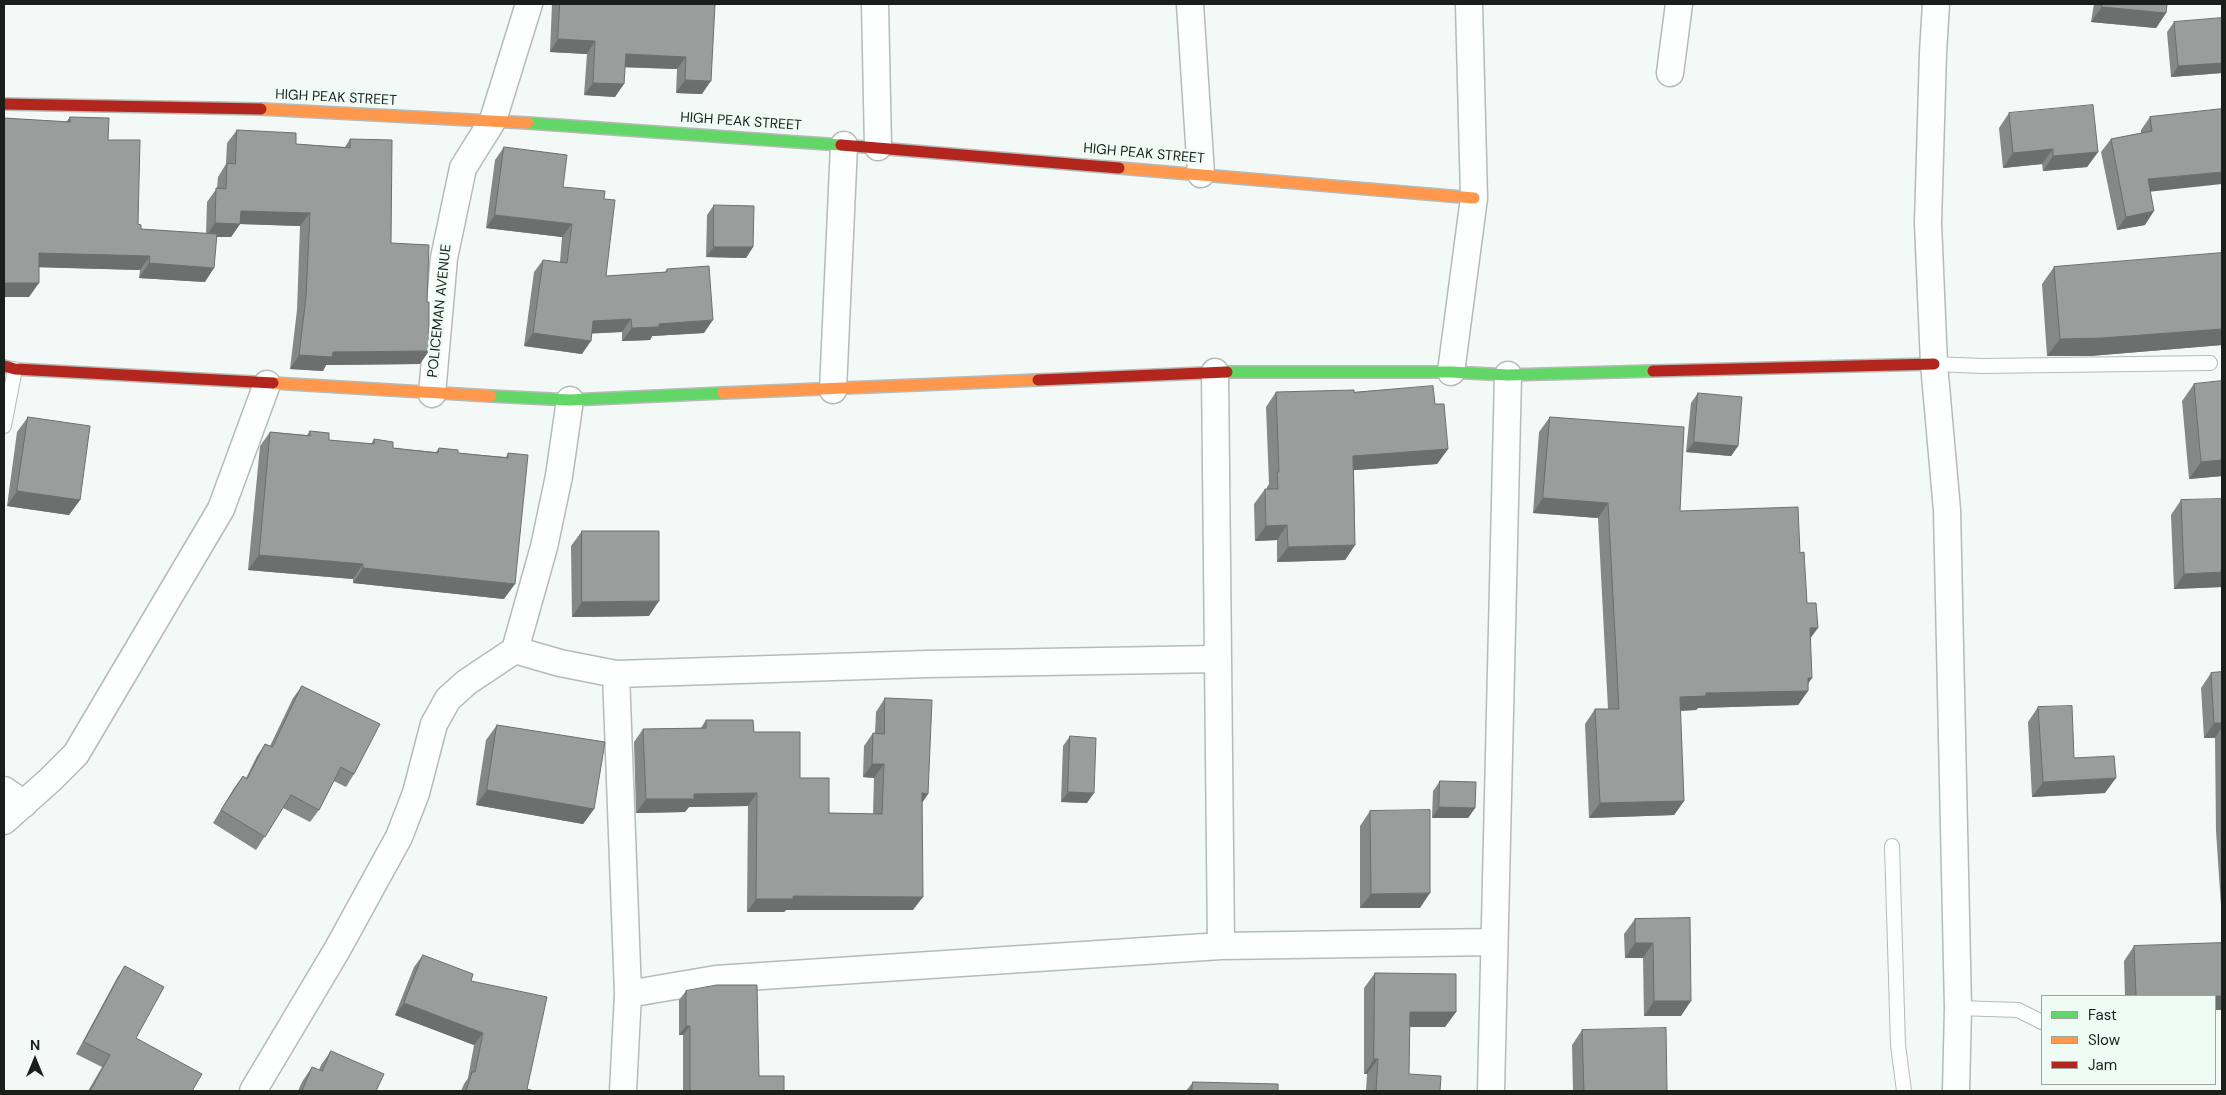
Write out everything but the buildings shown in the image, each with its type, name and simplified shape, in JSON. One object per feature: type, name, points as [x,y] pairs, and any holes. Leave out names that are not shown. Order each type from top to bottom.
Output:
[{"type":"street","name":"POLICEMAN AVENUE","points":[[432,394],[444,258],[463,168],[493,120],[529,4]]},
{"type":"street","points":[[875,4],[878,147]]},
{"type":"street","points":[[1190,4],[1201,174]]},
{"type":"street","points":[[1451,372],[1474,198],[1469,4]]},
{"type":"street","points":[[1670,73],[1679,4]]},
{"type":"street","points":[[1936,4],[1928,222],[1934,364],[1947,510],[1958,1008],[1956,1091]]},
{"type":"street","name":"HIGH PEAK STREET","points":[[4,104],[130,104],[493,120],[878,147],[1474,198]]},
{"type":"street","points":[[833,390],[844,145]]},
{"type":"street","points":[[9,368],[432,394],[570,400],[1215,372],[1451,372],[1508,375],[1934,364]]},
{"type":"street","points":[[1215,372],[1221,946]]},
{"type":"street","points":[[1491,1091],[1508,375]]},
{"type":"street","points":[[4,821],[14,797],[76,754],[221,509],[267,384]]},
{"type":"street","points":[[253,1091],[337,950],[399,837],[416,792],[434,724],[448,699],[467,682],[515,650],[544,547],[559,476],[570,400]]},
{"type":"street","points":[[515,650],[560,664],[616,674],[927,664],[1217,659]]},
{"type":"street","points":[[616,674],[628,994],[623,1091]]},
{"type":"street","points":[[628,994],[716,979],[1221,946],[1494,942]]},
{"type":"lane","points":[[1934,364],[1982,366],[2210,363]]},
{"type":"lane","points":[[4,426],[9,368]]},
{"type":"lane","points":[[1892,846],[1898,1045],[1904,1091],[1909,1091]]},
{"type":"lane","points":[[1958,1008],[2018,1010],[2041,1022]]},
{"type":"traffic: fast","points":[[528,123],[841,145]]},
{"type":"traffic: fast","points":[[1227,372],[1451,372],[1508,375],[1653,371]]},
{"type":"traffic: fast","points":[[491,396],[570,400],[723,393]]},
{"type":"traffic: slow","points":[[261,109],[528,123]]},
{"type":"traffic: slow","points":[[1119,168],[1474,198]]},
{"type":"traffic: slow","points":[[723,393],[1038,380]]},
{"type":"traffic: slow","points":[[273,383],[491,396]]},
{"type":"traffic: jam","points":[[4,104],[261,109]]},
{"type":"traffic: jam","points":[[841,145],[1119,168]]},
{"type":"traffic: jam","points":[[1653,371],[1934,364]]},
{"type":"traffic: jam","points":[[4,366],[15,369],[273,383]]},
{"type":"traffic: jam","points":[[1038,380],[1227,372]]}]
